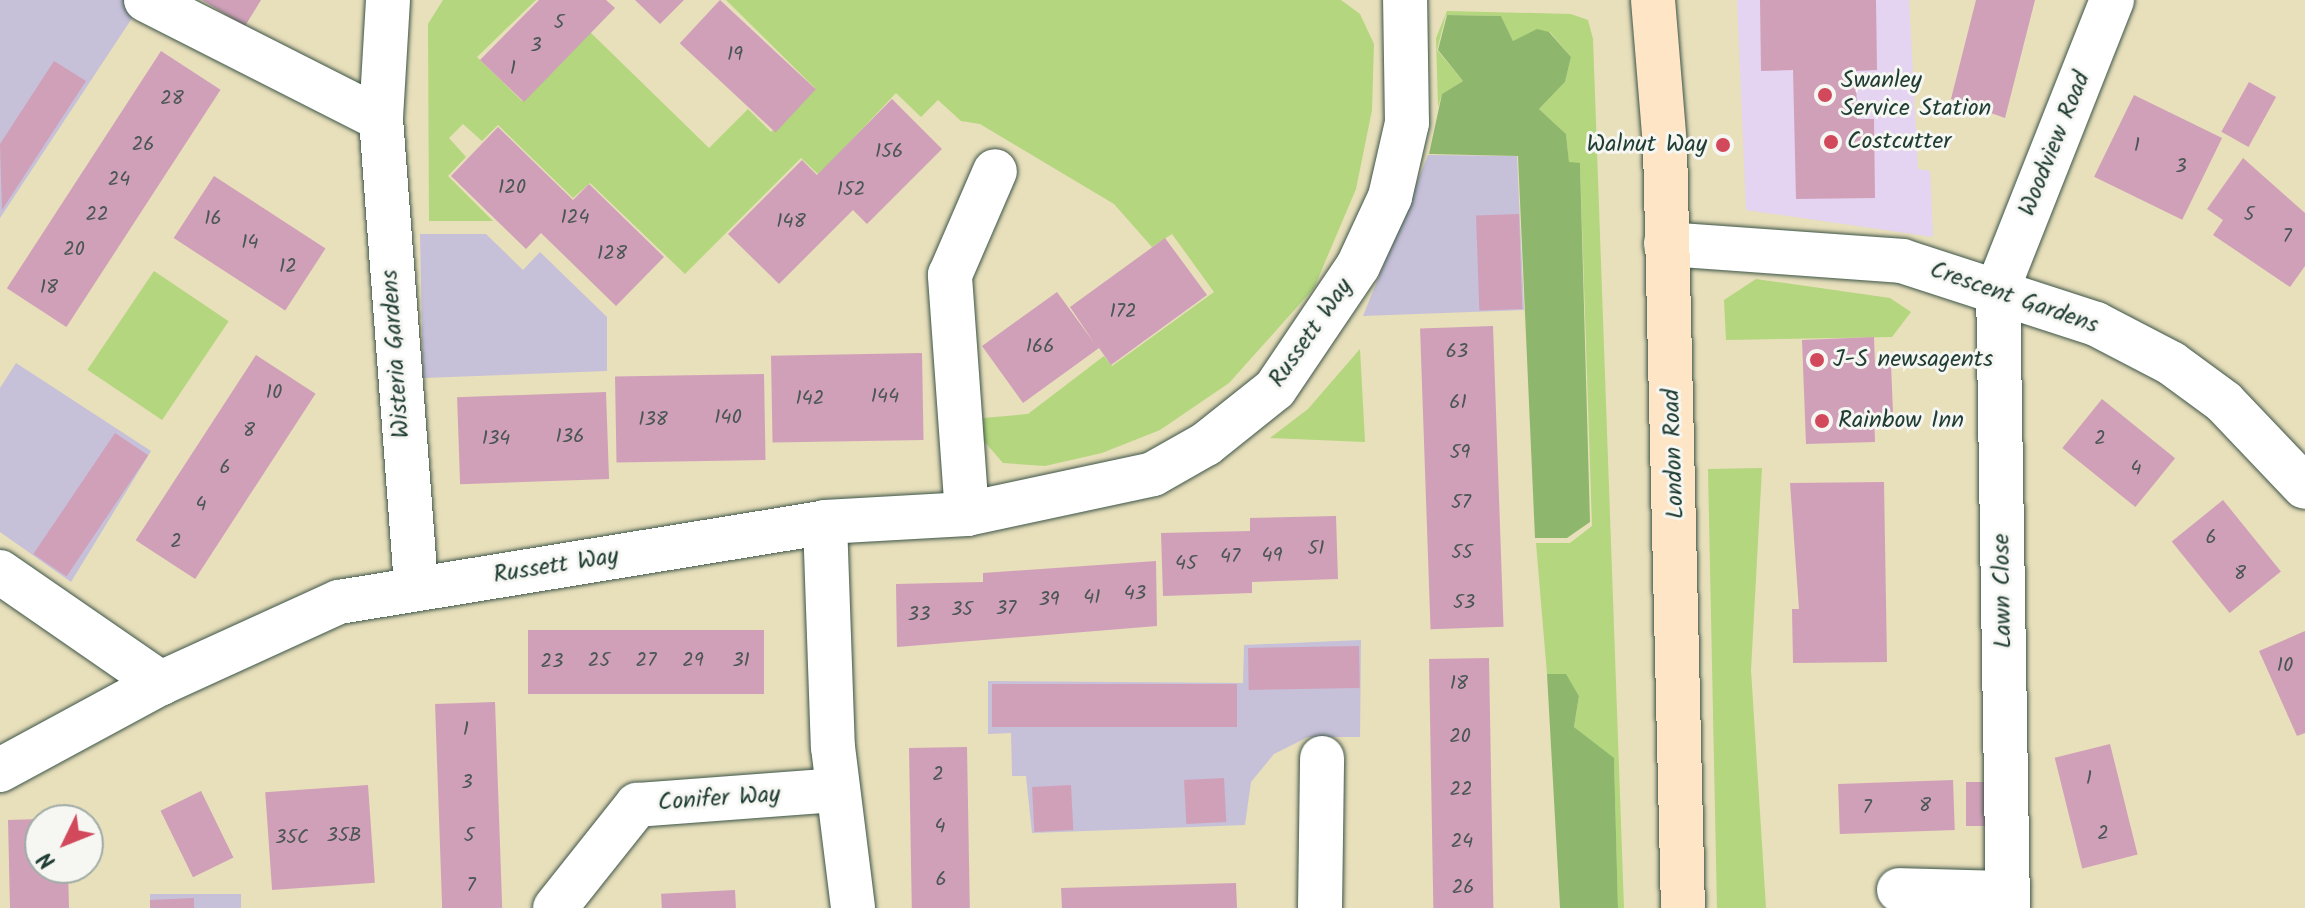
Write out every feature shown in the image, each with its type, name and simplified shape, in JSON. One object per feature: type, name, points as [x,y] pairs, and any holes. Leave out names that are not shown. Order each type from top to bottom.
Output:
[{"type":"main road","name":"London Road","points":[[1653,0],[1666,244],[1683,908]]},
{"type":"street","points":[[146,0],[381,119]]},
{"type":"street","name":"Wisteria Gardens","points":[[388,0],[381,119],[416,589]]},
{"type":"street","name":"Russett Way","points":[[0,770],[161,683],[339,602],[825,522],[967,514],[1153,474],[1206,444],[1275,389],[1358,266],[1390,197],[1407,123],[1405,0]]},
{"type":"street","name":"Woodview Road","points":[[1998,288],[2112,0]]},
{"type":"street","points":[[967,514],[950,275],[995,171]]},
{"type":"street","name":"Crescent Gardens","points":[[1666,244],[1902,261],[1998,288],[2096,324],[2171,363],[2224,402],[2305,487]]},
{"type":"street","name":"Lawn Close","points":[[1899,890],[2008,901],[1998,288]]},
{"type":"street","points":[[825,522],[836,790],[853,908]]},
{"type":"street","points":[[0,572],[161,683]]},
{"type":"street","points":[[1320,908],[1322,758]]},
{"type":"street","name":"Conifer Way","points":[[555,908],[637,805],[836,790]]},
{"type":"shaded area","points":[[0,0],[144,0],[0,218]]},
{"type":"shaded area","points":[[1737,0],[1909,0],[1918,169],[1930,171],[1933,237],[1746,210]]},
{"type":"shaded area","points":[[1428,155],[1517,156],[1524,310],[1363,316]]},
{"type":"shaded area","points":[[420,234],[486,234],[523,270],[540,252],[607,317],[607,371],[423,378]]},
{"type":"shaded area","points":[[16,363],[151,451],[71,582],[0,532],[0,388]]},
{"type":"shaded area","points":[[1361,640],[1360,737],[1308,737],[1274,754],[1251,782],[1245,825],[1032,833],[1026,776],[1012,776],[1011,733],[988,734],[988,681],[1243,683],[1244,645]]},
{"type":"shaded area","points":[[150,894],[241,894],[241,908],[150,908]]},
{"type":"green space","points":[[443,0],[536,0],[477,57],[522,101],[590,32],[709,148],[748,109],[771,132],[815,88],[726,0],[1341,0],[1360,14],[1374,44],[1372,110],[1356,189],[1314,288],[1229,383],[1160,430],[1102,453],[1045,466],[1003,463],[983,440],[983,418],[1028,414],[1104,356],[1112,366],[1214,292],[1172,234],[1152,247],[1114,204],[980,124],[961,121],[938,100],[921,117],[896,93],[819,175],[801,158],[685,274],[590,183],[573,198],[498,125],[482,141],[463,124],[449,138],[466,157],[448,176],[493,221],[429,221],[428,24]]},
{"type":"green space","points":[[1447,11],[1571,14],[1588,20],[1593,39],[1624,908],[1618,908],[1614,759],[1574,727],[1579,696],[1566,675],[1547,674],[1536,543],[1570,543],[1592,526],[1580,163],[1569,163],[1566,134],[1539,109],[1565,82],[1571,57],[1550,32],[1513,41],[1501,16],[1446,15],[1437,50],[1463,81],[1442,94],[1438,107],[1436,38]]},
{"type":"green space","points":[[1447,15],[1501,16],[1513,41],[1537,29],[1549,32],[1571,57],[1565,82],[1539,109],[1566,134],[1569,162],[1580,163],[1590,522],[1567,538],[1535,538],[1518,156],[1429,154],[1442,94],[1463,81],[1438,50]]},
{"type":"green space","points":[[154,271],[229,321],[162,420],[87,370]]},
{"type":"green space","points":[[1756,279],[1890,298],[1911,312],[1892,337],[1726,340],[1724,300]]},
{"type":"green space","points":[[1360,349],[1365,442],[1270,438],[1308,409]]},
{"type":"green space","points":[[1762,468],[1751,670],[1766,908],[1717,908],[1708,469]]},
{"type":"green space","points":[[1547,674],[1566,674],[1579,696],[1574,727],[1614,758],[1618,908],[1560,908]]},
{"type":"building","points":[[202,0],[261,0],[245,26]]},
{"type":"building","points":[[539,0],[606,0],[615,8],[524,102],[480,60]]},
{"type":"building","points":[[635,0],[684,0],[660,24]]},
{"type":"building","points":[[720,0],[816,89],[776,132],[680,43]]},
{"type":"building","name":"Swanley Service Station","points":[[1760,0],[1876,0],[1877,70],[1856,71],[1857,119],[1874,119],[1875,198],[1796,199],[1793,70],[1761,71]]},
{"type":"building","points":[[1976,0],[2035,0],[2005,118],[1951,99]]},
{"type":"building","points":[[161,51],[221,90],[66,327],[7,288]]},
{"type":"building","points":[[54,61],[86,81],[2,210],[0,144]]},
{"type":"building","points":[[2249,82],[2276,97],[2248,147],[2221,132]]},
{"type":"building","points":[[2134,95],[2222,138],[2182,220],[2094,177]]},
{"type":"building","points":[[892,99],[942,149],[867,224],[853,210],[779,284],[728,234],[802,160],[817,175]]},
{"type":"building","points":[[498,127],[573,200],[589,184],[664,257],[616,306],[541,233],[526,249],[451,176]]},
{"type":"building","points":[[2243,158],[2305,213],[2305,266],[2290,287],[2213,235],[2223,220],[2207,209]]},
{"type":"building","points":[[214,176],[326,248],[285,310],[174,238]]},
{"type":"building","points":[[1519,214],[1522,309],[1479,310],[1476,216]]},
{"type":"building","points":[[1165,238],[1207,295],[1111,365],[1099,348],[1023,403],[982,346],[1057,292],[1095,344],[1070,307]]},
{"type":"building","points":[[1493,326],[1504,627],[1431,629],[1420,329]]},
{"type":"building","points":[[1874,337],[1875,365],[1891,364],[1893,413],[1874,414],[1875,442],[1806,444],[1802,340]]},
{"type":"building","points":[[922,353],[924,440],[773,443],[771,356]]},
{"type":"building","points":[[256,355],[316,394],[195,579],[136,540]]},
{"type":"building","points":[[764,374],[766,460],[617,463],[615,377]]},
{"type":"building","points":[[606,392],[609,479],[460,484],[457,397]]},
{"type":"building","points":[[2102,399],[2175,458],[2135,507],[2062,448]]},
{"type":"building","points":[[115,433],[148,455],[67,576],[33,554]]},
{"type":"building","points":[[1884,482],[1887,662],[1793,663],[1792,609],[1799,609],[1790,483]]},
{"type":"building","points":[[2223,500],[2281,571],[2230,613],[2172,542]]},
{"type":"building","points":[[1336,516],[1338,579],[1252,582],[1252,593],[1163,596],[1161,533],[1250,531],[1250,518]]},
{"type":"building","points":[[1156,561],[1157,626],[897,647],[896,584],[983,582],[983,573]]},
{"type":"building","points":[[528,630],[764,630],[764,694],[528,694]]},
{"type":"building","points":[[2305,631],[2305,733],[2297,736],[2259,651]]},
{"type":"building","points":[[1359,646],[1360,688],[1249,690],[1248,648]]},
{"type":"building","points":[[1489,658],[1493,908],[1433,908],[1429,659]]},
{"type":"building","points":[[992,684],[1237,684],[1237,727],[992,727]]},
{"type":"building","points":[[495,702],[502,908],[442,908],[435,704]]},
{"type":"building","points":[[2110,744],[2138,855],[2082,868],[2055,758]]},
{"type":"building","points":[[967,747],[970,908],[912,908],[909,748]]},
{"type":"building","points":[[1224,778],[1226,822],[1186,824],[1184,780]]},
{"type":"building","points":[[1953,780],[1955,830],[1840,834],[1838,784]]},
{"type":"building","points":[[1966,782],[1993,782],[1993,826],[1966,826]]},
{"type":"building","points":[[368,785],[375,883],[272,890],[265,792]]},
{"type":"building","points":[[1071,785],[1073,830],[1034,832],[1032,787]]},
{"type":"building","points":[[201,791],[233,858],[193,877],[161,811]]},
{"type":"building","points":[[8,820],[24,820],[24,884],[68,884],[69,908],[10,908]]},
{"type":"building","points":[[1236,883],[1237,908],[1062,908],[1061,888]]},
{"type":"building","points":[[735,890],[736,908],[662,908],[661,894]]},
{"type":"building","points":[[194,898],[194,908],[150,908],[150,900]]},
{"type":"place","name":"Swanley Service Station","points":[[1825,95]]},
{"type":"place","name":"Costcutter","points":[[1831,142]]},
{"type":"place","name":"Walnut Way","points":[[1723,145]]},
{"type":"place","name":"J-S newsagents","points":[[1817,360]]},
{"type":"place","name":"Rainbow Inn","points":[[1822,421]]}]
